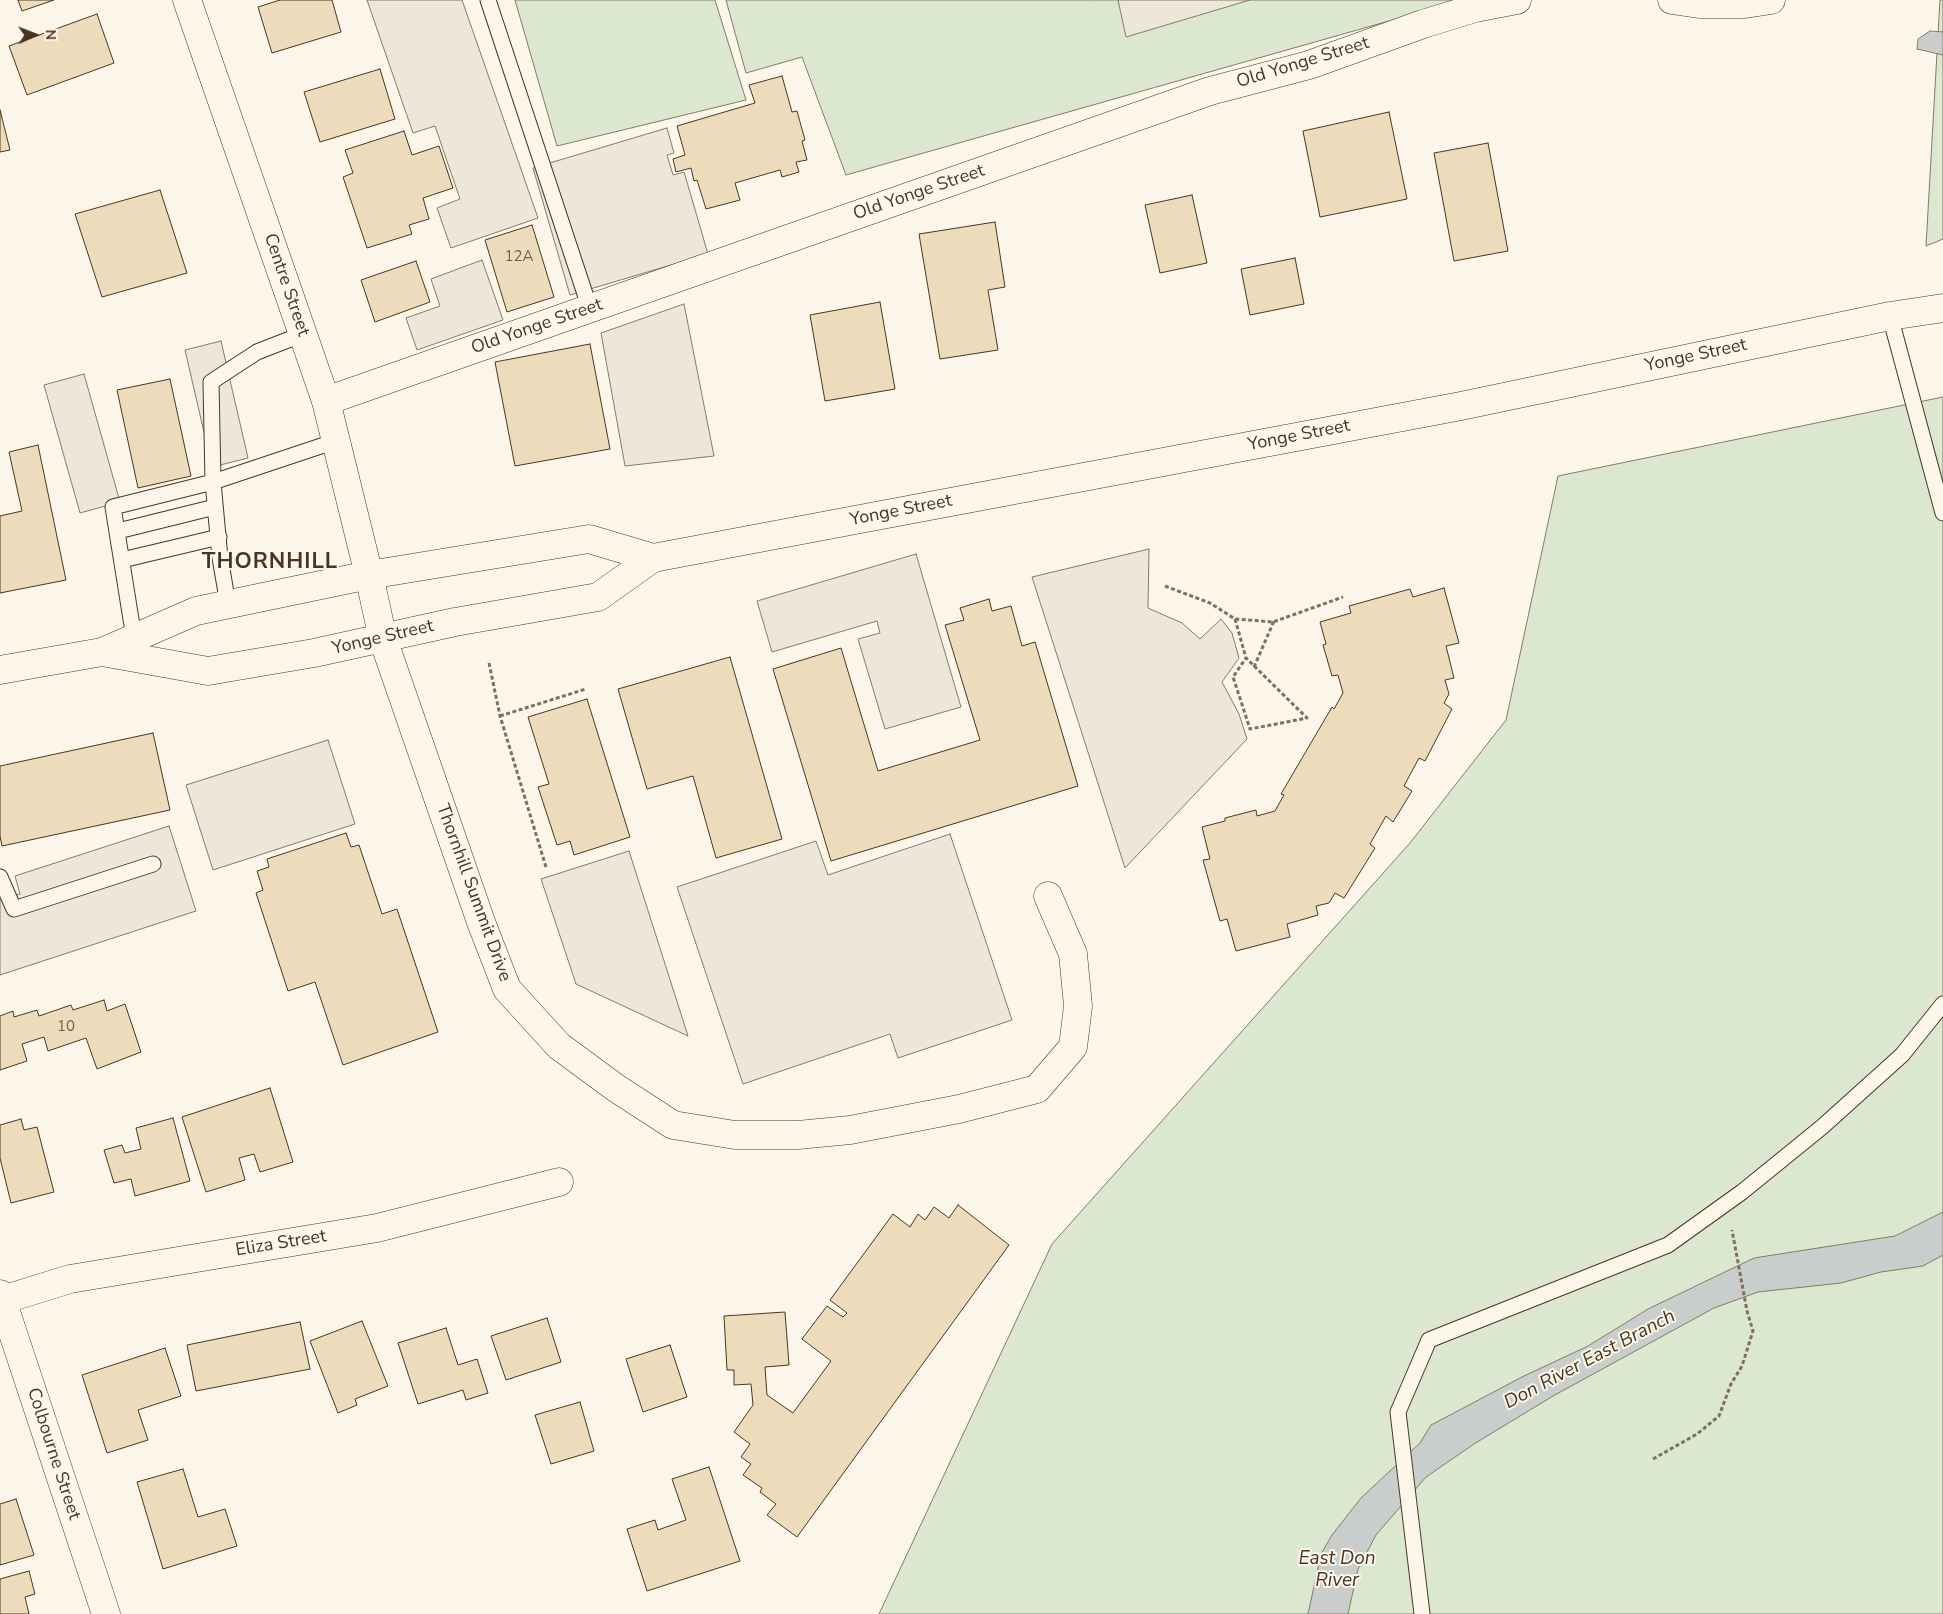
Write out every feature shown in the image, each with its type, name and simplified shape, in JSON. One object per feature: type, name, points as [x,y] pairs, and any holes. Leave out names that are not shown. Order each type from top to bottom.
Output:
[{"type":"street","name":"Centre Street","points":[[187,0],[326,401],[369,575]]},
{"type":"street","name":"Old Yonge Street","points":[[326,401],[1210,91],[1309,65],[1458,14],[1517,0]]},
{"type":"street","points":[[1672,0],[1699,4],[1745,4],[1771,0]]},
{"type":"street","name":"Yonge Street","points":[[102,652],[208,671],[382,639],[455,622],[598,597],[653,558],[1461,406],[1890,316],[1943,308]]},
{"type":"street","name":"Yonge Street","points":[[0,670],[102,652],[196,611],[369,575],[589,539],[653,558]]},
{"type":"street","name":"Thornhill Summit Drive","points":[[369,575],[382,639],[481,922],[507,989],[559,1046],[616,1088],[673,1124],[735,1135],[798,1135],[841,1131],[959,1110],[1037,1089],[1073,1047],[1078,1006],[1074,954],[1048,896]]},
{"type":"street","name":"Eliza Street","points":[[1,1297],[70,1279],[377,1228],[559,1182]]},
{"type":"street","name":"Colbourne Street","points":[[1,1297],[106,1614]]},
{"type":"lane","points":[[488,0],[590,309]]},
{"type":"lane","points":[[1890,316],[1943,513]]},
{"type":"lane","points":[[228,604],[218,537],[213,482],[211,382],[257,352],[303,334]]},
{"type":"lane","points":[[134,638],[114,507],[213,482],[336,441]]},
{"type":"lane","points":[[118,531],[215,507]]},
{"type":"lane","points":[[122,560],[218,537]]},
{"type":"lane","points":[[0,877],[14,909],[153,864]]},
{"type":"lane","points":[[1422,1614],[1398,1412],[1429,1340],[1668,1245],[1742,1192],[1822,1127],[1902,1055],[1943,1004]]},
{"type":"path","points":[[1165,586],[1210,602],[1235,619],[1274,622],[1343,597]]},
{"type":"path","points":[[1235,619],[1246,658],[1307,718],[1250,729],[1233,677],[1246,658]]},
{"type":"path","points":[[1254,667],[1274,622]]},
{"type":"path","points":[[489,663],[500,716],[546,867]]},
{"type":"path","points":[[500,716],[586,689]]},
{"type":"path","points":[[1653,1459],[1697,1434],[1719,1416],[1731,1384],[1742,1366],[1753,1332],[1747,1311],[1732,1228]]},
{"type":"green space","points":[[515,0],[715,0],[746,100],[557,146]]},
{"type":"green space","points":[[726,0],[1463,0],[846,175],[802,57],[746,73]]},
{"type":"green space","points":[[1940,0],[1943,0],[1943,239],[1926,246]]},
{"type":"green space","points":[[1943,397],[1943,1614],[879,1614],[1052,1244],[1410,843],[1506,720],[1558,476]]},
{"type":"shaded area","points":[[367,0],[462,0],[538,218],[451,248],[437,208],[460,199],[435,126],[413,133]]},
{"type":"shaded area","points":[[1118,0],[1250,0],[1126,37]]},
{"type":"shaded area","points":[[667,128],[674,153],[667,155],[673,175],[684,172],[708,254],[570,295],[533,168]]},
{"type":"shaded area","points":[[482,260],[503,320],[417,350],[406,318],[440,306],[431,279]]},
{"type":"shaded area","points":[[684,304],[714,456],[625,466],[601,333]]},
{"type":"shaded area","points":[[221,341],[248,458],[212,467],[185,350]]},
{"type":"shaded area","points":[[84,374],[120,502],[80,513],[44,385]]},
{"type":"shaded area","points":[[1149,549],[1148,608],[1182,623],[1200,639],[1221,619],[1232,633],[1239,658],[1222,682],[1239,714],[1247,739],[1125,868],[1032,577]]},
{"type":"shaded area","points":[[916,554],[961,707],[885,729],[858,639],[880,633],[877,621],[772,652],[757,601]]},
{"type":"shaded area","points":[[328,740],[355,824],[213,870],[186,785]]},
{"type":"shaded area","points":[[169,826],[196,911],[0,975],[0,900],[20,894],[15,876]]},
{"type":"shaded area","points":[[950,834],[1012,1020],[898,1058],[890,1034],[743,1084],[677,887],[816,841],[828,875]]},
{"type":"shaded area","points":[[629,851],[688,1036],[576,984],[541,879]]},
{"type":"water","points":[[1930,31],[1943,32],[1943,55],[1917,49],[1918,39]]},
{"type":"water","name":"East Don River","points":[[1943,1212],[1943,1255],[1923,1266],[1881,1272],[1841,1283],[1758,1292],[1714,1308],[1553,1396],[1474,1444],[1426,1477],[1376,1535],[1358,1569],[1348,1614],[1308,1614],[1321,1554],[1332,1535],[1361,1498],[1420,1443],[1431,1425],[1524,1376],[1588,1346],[1648,1309],[1754,1258],[1895,1236]]},
{"type":"building","points":[[18,0],[54,0],[22,11]]},
{"type":"building","points":[[280,0],[332,0],[341,32],[272,53],[258,7]]},
{"type":"building","points":[[97,14],[114,63],[27,95],[9,46]]},
{"type":"building","points":[[380,69],[395,119],[320,142],[304,92]]},
{"type":"building","points":[[782,76],[792,112],[797,111],[805,140],[802,141],[807,160],[796,162],[799,172],[782,177],[780,170],[735,183],[740,200],[706,209],[697,180],[694,181],[691,168],[676,172],[673,159],[685,155],[677,126],[755,103],[749,85]]},
{"type":"building","points":[[0,110],[10,150],[0,152]]},
{"type":"building","points":[[1389,112],[1407,199],[1320,217],[1303,131]]},
{"type":"building","points":[[404,131],[412,155],[439,146],[453,188],[423,198],[429,219],[409,225],[412,234],[367,248],[343,177],[353,173],[345,150]]},
{"type":"building","points":[[1488,143],[1508,251],[1454,261],[1434,153]]},
{"type":"building","points":[[160,190],[187,273],[102,297],[75,214]]},
{"type":"building","points":[[1192,195],[1207,263],[1160,273],[1145,205]]},
{"type":"building","points":[[995,222],[1005,287],[988,290],[998,350],[940,359],[919,234]]},
{"type":"building","points":[[532,225],[554,297],[507,312],[485,240]]},
{"type":"building","points":[[1295,258],[1304,304],[1250,315],[1241,269]]},
{"type":"building","points":[[416,261],[430,302],[375,322],[361,280]]},
{"type":"building","points":[[880,302],[895,389],[825,401],[810,315]]},
{"type":"building","points":[[590,344],[610,449],[515,466],[495,362]]},
{"type":"building","points":[[170,379],[191,476],[138,488],[117,390]]},
{"type":"building","points":[[38,445],[66,580],[0,593],[0,516],[22,511],[9,452]]},
{"type":"building","points":[[1444,588],[1459,643],[1446,646],[1454,678],[1445,680],[1449,694],[1444,703],[1452,709],[1425,761],[1419,758],[1404,786],[1412,791],[1393,822],[1386,816],[1370,844],[1375,848],[1344,898],[1335,893],[1329,903],[1316,906],[1318,915],[1287,924],[1290,937],[1236,951],[1227,919],[1220,921],[1203,860],[1210,859],[1202,827],[1225,821],[1225,818],[1256,810],[1257,816],[1275,811],[1284,795],[1281,794],[1332,707],[1334,709],[1343,693],[1338,675],[1332,676],[1323,645],[1326,644],[1320,622],[1351,613],[1349,606],[1410,589],[1413,597]]},
{"type":"building","points":[[989,599],[992,611],[1011,606],[1022,646],[1035,642],[1078,786],[831,861],[773,669],[841,648],[878,771],[980,740],[945,625],[964,620],[960,608]]},
{"type":"building","points":[[730,657],[782,839],[716,858],[693,776],[647,789],[618,689]]},
{"type":"building","points":[[587,699],[630,837],[574,855],[570,841],[557,845],[538,787],[549,784],[528,717]]},
{"type":"building","points":[[153,733],[170,810],[2,846],[0,836],[0,766]]},
{"type":"building","points":[[346,833],[351,847],[359,845],[382,914],[397,909],[438,1032],[343,1065],[315,982],[288,991],[256,893],[263,890],[257,871],[269,867],[267,859]]},
{"type":"building","points":[[104,1000],[107,1011],[125,1004],[141,1052],[97,1069],[86,1038],[48,1051],[44,1037],[22,1044],[27,1061],[0,1070],[0,1016],[13,1011],[14,1017],[37,1010],[39,1016],[71,1005],[73,1010]]},
{"type":"building","points":[[270,1088],[293,1162],[260,1172],[254,1154],[239,1158],[245,1180],[206,1192],[182,1117]]},
{"type":"building","points":[[173,1118],[190,1181],[135,1196],[131,1179],[114,1183],[104,1150],[122,1145],[125,1153],[141,1149],[136,1128]]},
{"type":"building","points":[[21,1119],[24,1130],[37,1127],[54,1192],[11,1203],[0,1158],[0,1125]]},
{"type":"building","points":[[958,1205],[1009,1245],[797,1537],[767,1515],[776,1504],[760,1492],[762,1488],[743,1475],[751,1464],[741,1457],[750,1444],[734,1432],[753,1405],[751,1384],[734,1385],[734,1370],[727,1370],[724,1316],[785,1312],[789,1365],[765,1367],[767,1395],[793,1413],[831,1361],[802,1339],[827,1306],[843,1317],[847,1313],[830,1300],[893,1214],[910,1227],[918,1214],[925,1220],[934,1207],[949,1218]]},
{"type":"building","points":[[547,1318],[561,1362],[506,1380],[491,1336]]},
{"type":"building","points":[[362,1321],[388,1386],[355,1399],[357,1405],[338,1413],[310,1341]]},
{"type":"building","points":[[300,1322],[310,1369],[196,1391],[187,1345]]},
{"type":"building","points":[[446,1328],[458,1365],[477,1359],[488,1393],[466,1400],[463,1390],[418,1404],[398,1343]]},
{"type":"building","points":[[670,1345],[687,1397],[643,1412],[626,1359]]},
{"type":"building","points":[[165,1348],[181,1396],[138,1410],[148,1440],[107,1453],[82,1375]]},
{"type":"building","points":[[580,1402],[594,1451],[551,1464],[535,1415]]},
{"type":"building","points":[[709,1467],[740,1561],[647,1591],[627,1529],[655,1520],[658,1530],[686,1520],[672,1479]]},
{"type":"building","points":[[183,1469],[198,1517],[225,1509],[237,1546],[163,1569],[137,1482]]},
{"type":"building","points":[[16,1499],[34,1555],[0,1565],[0,1504]]},
{"type":"building","points":[[29,1571],[35,1594],[25,1597],[29,1614],[0,1614],[0,1579]]},
{"type":"district","name":"THORNHILL","points":[[270,563]]},
{"type":"water label","name":"Don River East Branch","points":[[1590,1360]]}]
